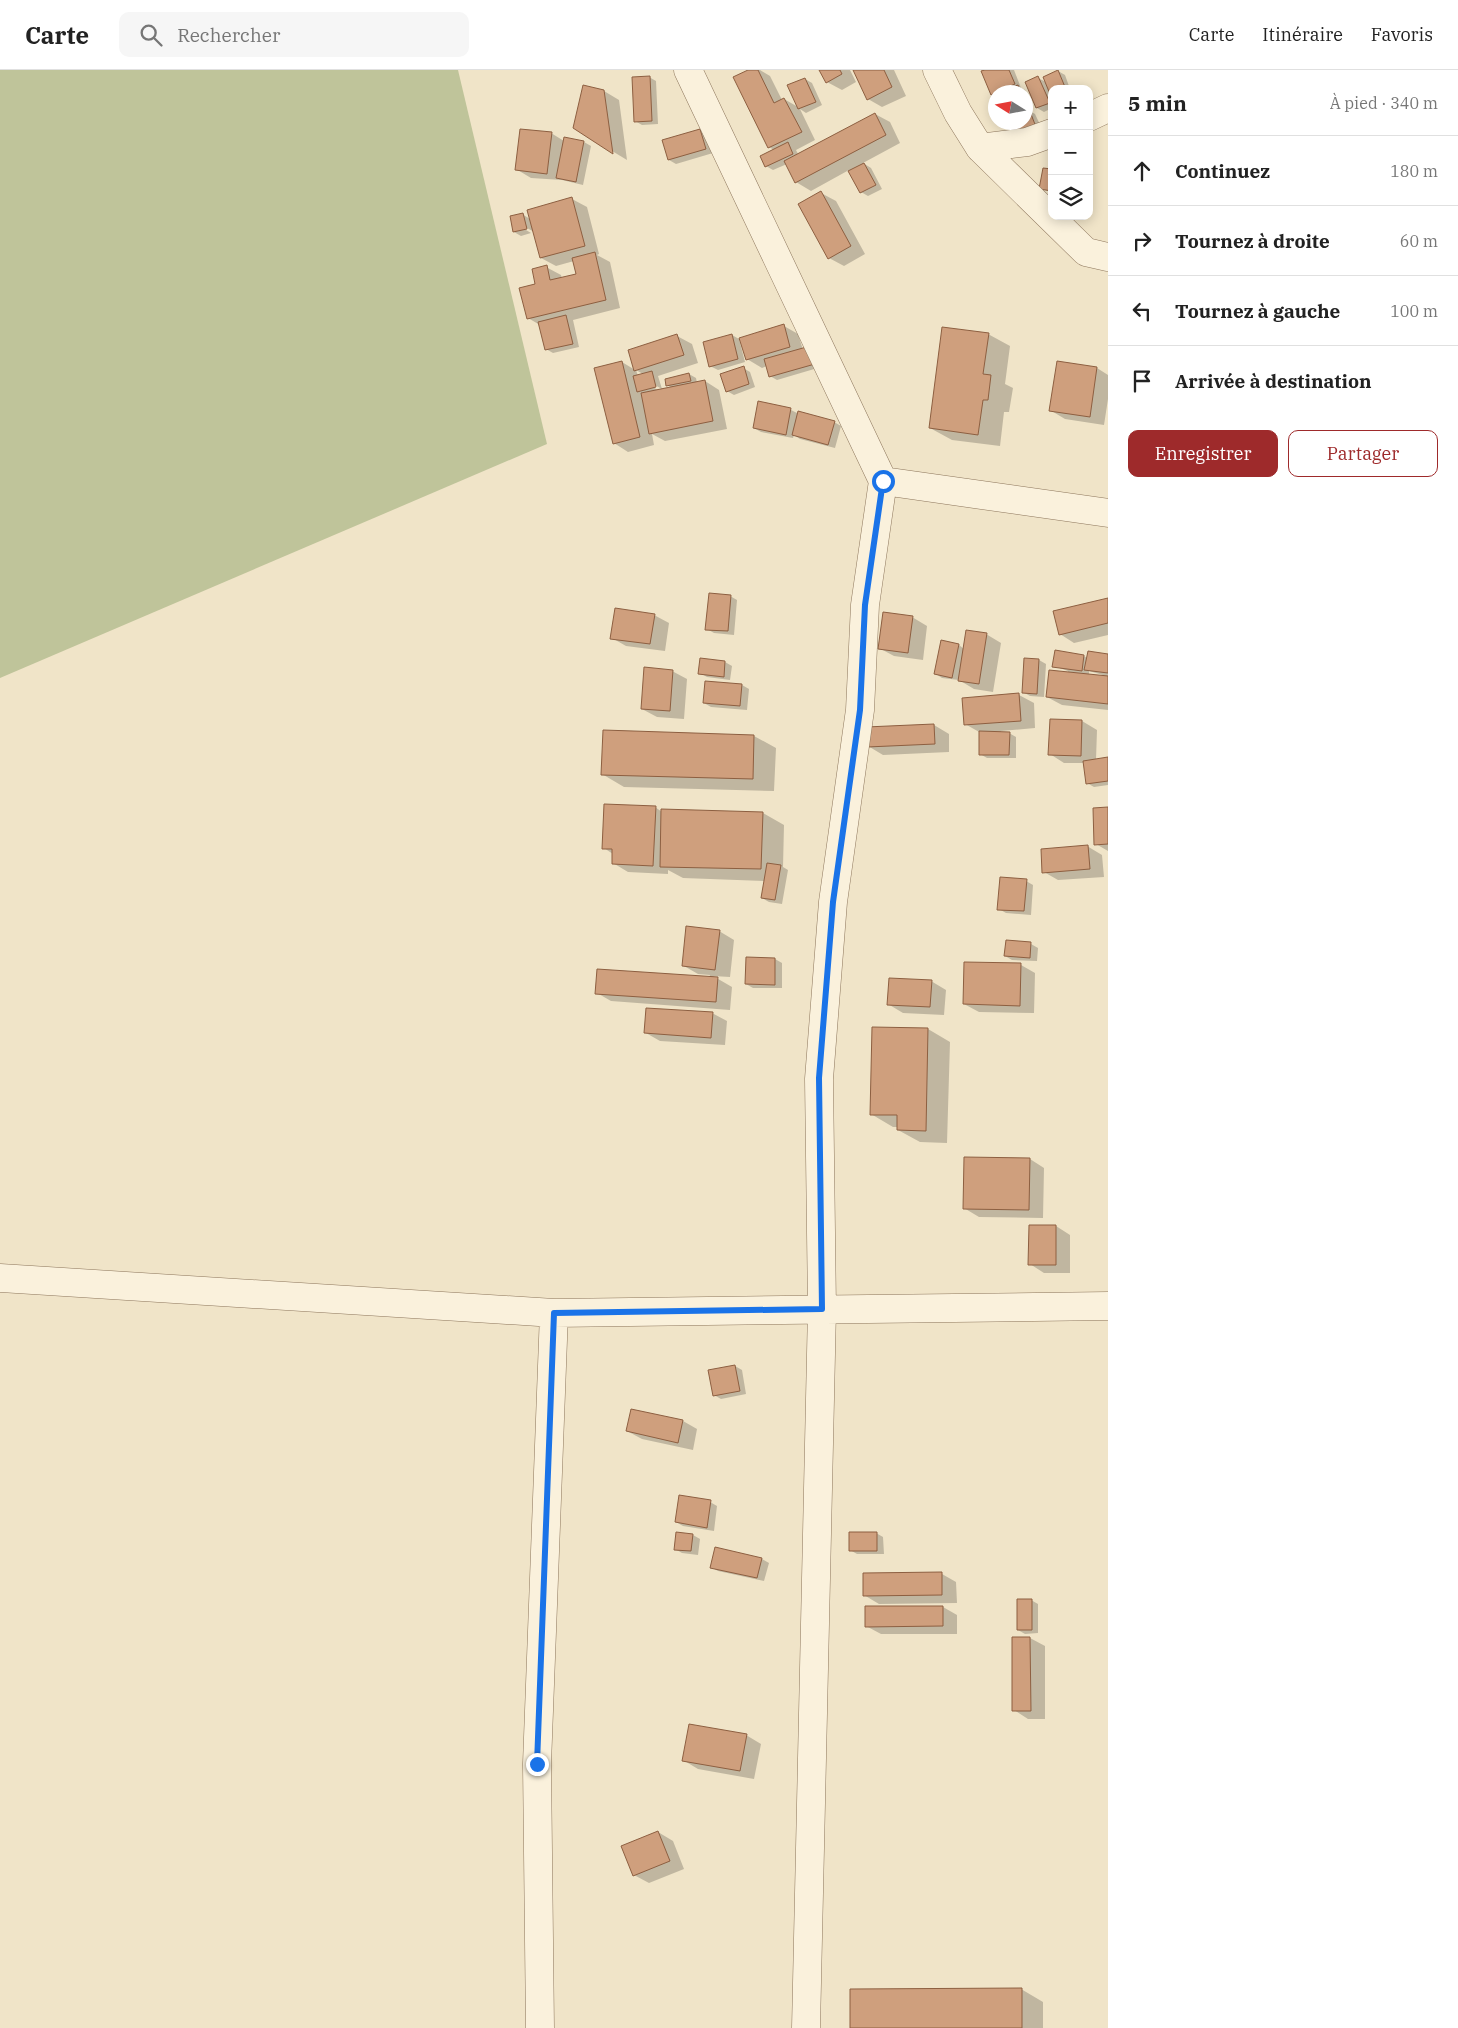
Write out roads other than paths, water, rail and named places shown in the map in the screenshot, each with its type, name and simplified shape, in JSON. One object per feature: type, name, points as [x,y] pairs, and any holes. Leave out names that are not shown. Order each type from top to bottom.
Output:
[{"type":"street","points":[[688,70],[883,481],[865,605],[860,710],[833,902],[819,1078],[822,1309],[806,2028]]},
{"type":"street","points":[[937,70],[958,113],[980,148],[1086,252],[1108,257]]},
{"type":"street","points":[[1093,114],[1108,108]]},
{"type":"street","points":[[980,148],[1027,142],[1048,134]]},
{"type":"street","points":[[883,481],[1108,513]]},
{"type":"street","points":[[0,1278],[554,1313],[1108,1306]]},
{"type":"street","points":[[540,2028],[537,1764],[554,1313]]}]
